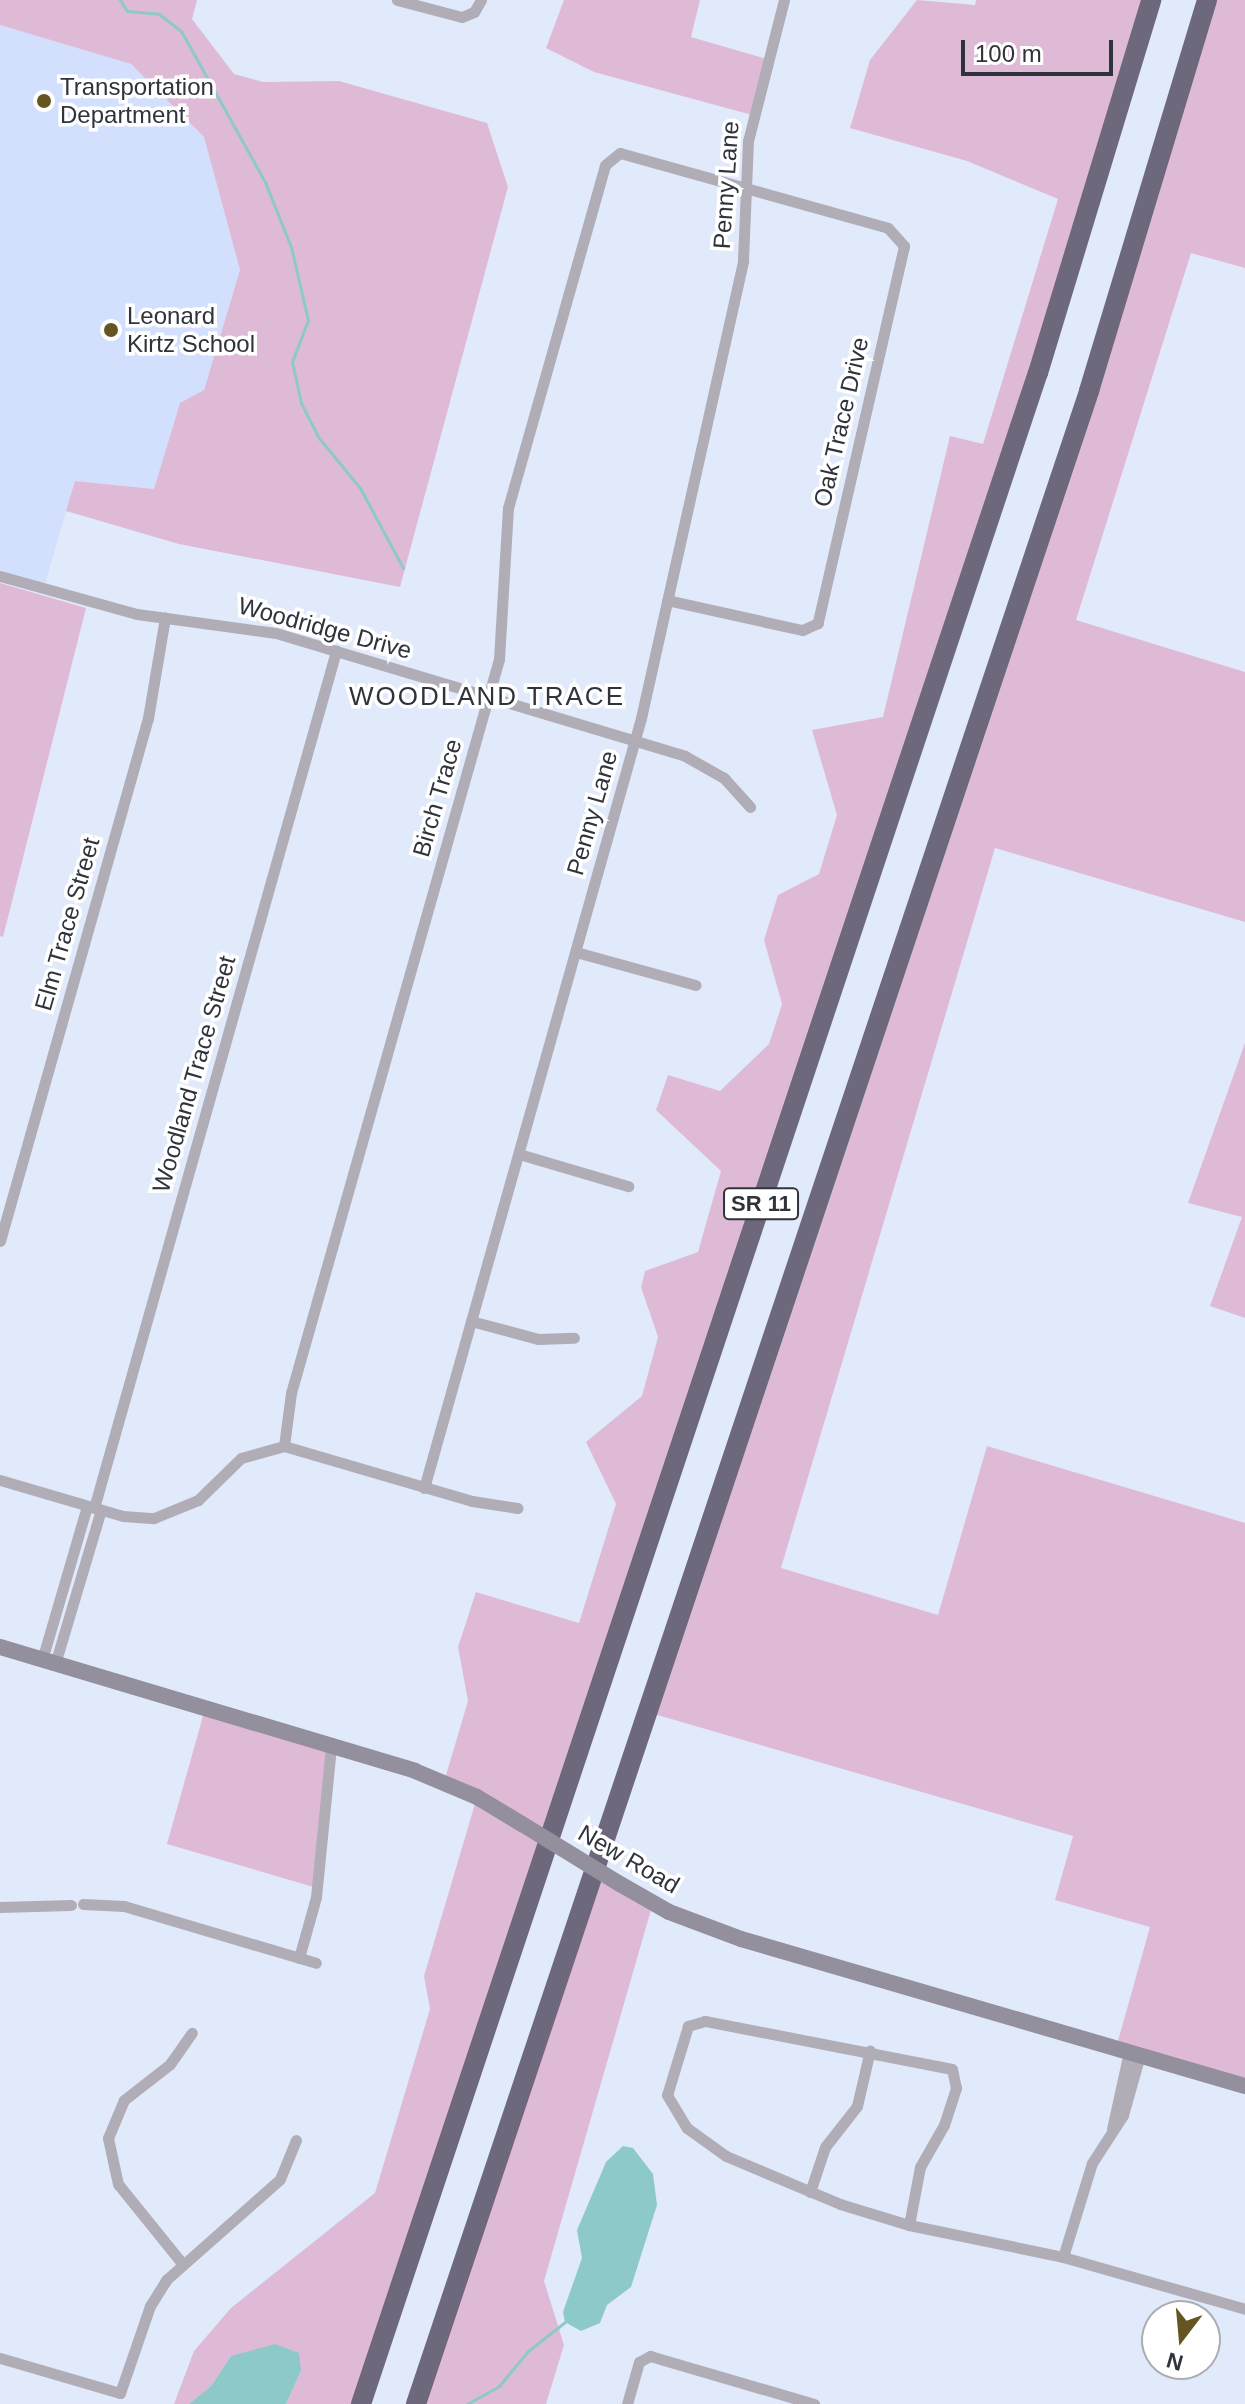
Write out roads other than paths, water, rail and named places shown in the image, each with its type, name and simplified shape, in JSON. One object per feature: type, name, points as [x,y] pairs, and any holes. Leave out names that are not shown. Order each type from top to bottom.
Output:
[{"type":"highway","name":"SR 11","points":[[361,2404],[1043,358],[1151,0]]},
{"type":"highway","name":"SR 11","points":[[416,2404],[1089,391],[1207,0]]},
{"type":"street","points":[[397,0],[457,17],[474,12],[481,0]]},
{"type":"street","name":"Penny Lane","points":[[424,1488],[635,741],[743,260],[752,115],[784,0]]},
{"type":"street","name":"Birch Trace","points":[[284,1446],[291,1393],[488,697],[503,633],[508,508],[605,165],[613,155],[625,153],[747,187]]},
{"type":"street","name":"Oak Trace Drive","points":[[667,600],[802,630],[818,623],[903,252],[903,241],[893,230],[747,187]]},
{"type":"street","name":"Woodridge Drive","points":[[0,576],[107,607],[250,627],[635,741],[706,765],[750,807]]},
{"type":"street","name":"Elm Trace Street","points":[[0,1241],[148,718],[165,617]]},
{"type":"street","name":"Woodland Trace Street","points":[[48,1662],[336,651]]},
{"type":"street","points":[[576,952],[696,985]]},
{"type":"street","points":[[519,1154],[628,1186]]},
{"type":"street","points":[[471,1321],[538,1339],[574,1338]]},
{"type":"street","points":[[0,1480],[136,1518],[171,1514],[198,1500],[241,1458],[284,1446],[424,1488],[517,1508]]},
{"type":"street","name":"New Road","points":[[0,1647],[437,1779],[522,1824],[620,1884],[713,1930],[1245,2086]]},
{"type":"street","points":[[299,1958],[316,1897],[331,1746]]},
{"type":"street","points":[[0,1907],[124,1906],[316,1963]]},
{"type":"street","points":[[909,2225],[914,2183],[944,2125],[955,2072],[945,2064],[695,2020],[681,2040],[667,2095],[671,2110],[726,2156],[810,2192],[909,2225],[1063,2257],[1245,2309]]},
{"type":"street","points":[[181,2262],[118,2184],[109,2160],[108,2138],[124,2100],[170,2064],[192,2033]]},
{"type":"street","points":[[810,2192],[825,2147],[857,2106],[870,2050]]},
{"type":"street","points":[[1063,2257],[1092,2163],[1112,2130],[1135,2054]]},
{"type":"street","points":[[0,2358],[120,2393],[150,2306],[181,2262],[280,2179],[296,2140]]},
{"type":"street","points":[[627,2404],[644,2359],[655,2357],[814,2404]]},
{"type":"waterway","points":[[120,0],[127,11],[159,14],[181,31],[265,182],[291,247],[308,320],[292,362],[301,403],[319,438],[360,488],[403,568]]},
{"type":"waterway","points":[[467,2404],[499,2386],[528,2351],[565,2322]]},
{"type":"place","name":"Transportation Department","points":[[44,101]]},
{"type":"place","name":"Leonard Kirtz School","points":[[111,330]]},
{"type":"district","name":"WOODLAND TRACE","points":[[487,697]]}]
